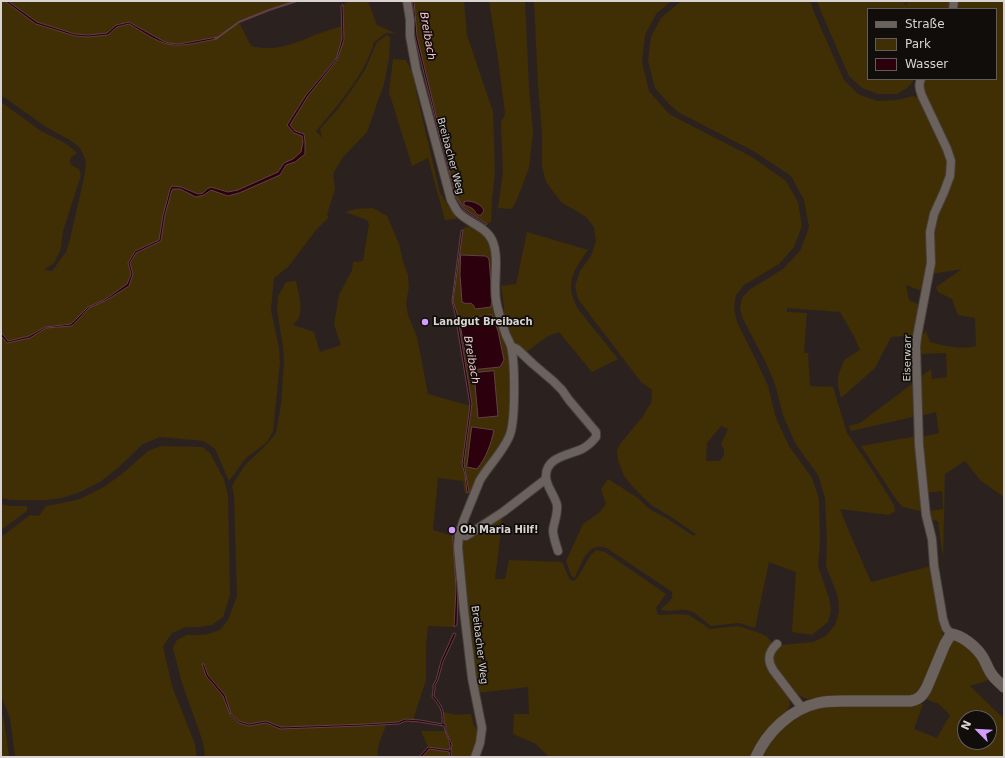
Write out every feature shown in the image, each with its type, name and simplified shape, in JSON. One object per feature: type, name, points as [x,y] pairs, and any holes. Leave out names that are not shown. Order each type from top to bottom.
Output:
[{"type":"street","name":"Breibacher Weg","points":[[407,1],[410,20],[410,36],[416,69],[451,200],[458,212],[487,233],[492,240],[495,251],[495,298],[498,313],[511,346],[514,378],[512,429],[510,436],[506,444],[480,480],[459,535],[458,547],[464,611],[472,678],[482,728],[480,743],[475,757]]},
{"type":"street","name":"Eiserwarr","points":[[920,80],[920,89],[951,161],[950,176],[934,214],[930,232],[931,263],[916,347],[919,445],[926,515],[932,539],[934,566],[943,619],[946,628],[951,634]]},
{"type":"street","points":[[511,346],[517,349],[562,390],[596,432],[596,437],[583,449],[552,461],[547,469],[546,479],[557,505],[553,530],[558,551]]},
{"type":"street","points":[[459,535],[466,536],[503,512],[546,479]]},
{"type":"street","points":[[756,757],[773,731],[787,718],[802,708],[829,701],[917,700],[923,694],[945,644],[951,634],[961,636],[978,651],[993,676],[1004,687]]},
{"type":"street","points":[[777,644],[769,655],[769,663],[802,708]]},
{"type":"green space","points":[[1,1],[5,1],[36,24],[75,36],[88,37],[108,35],[117,27],[129,24],[162,42],[179,46],[217,38],[179,44],[169,43],[129,22],[116,25],[108,33],[88,35],[75,34],[37,22],[8,1],[297,1],[239,22],[251,46],[274,48],[286,46],[342,26],[342,40],[336,59],[306,95],[287,125],[294,133],[302,136],[303,142],[301,152],[293,159],[284,163],[278,172],[238,190],[228,192],[217,188],[207,189],[203,192],[196,193],[180,187],[170,189],[163,215],[159,240],[135,251],[128,263],[131,274],[127,284],[104,300],[88,307],[71,324],[45,327],[29,336],[8,341],[1,332],[1,102],[41,131],[65,143],[76,152],[76,154],[71,157],[70,161],[71,165],[79,169],[81,175],[63,231],[61,249],[54,263],[44,270],[52,271],[66,252],[85,173],[86,161],[80,148],[70,140],[46,127],[1,95]]},
{"type":"green space","points":[[349,1],[368,1],[377,25],[395,33],[386,33],[374,42],[365,66],[358,77],[316,131],[322,138],[320,129],[337,110],[365,70],[377,42],[387,35],[390,37],[389,59],[384,84],[367,132],[343,157],[333,174],[335,189],[327,215],[329,217],[316,230],[288,267],[274,278],[271,310],[279,348],[280,362],[273,432],[266,443],[246,458],[229,481],[215,449],[204,441],[160,437],[143,444],[119,467],[100,482],[78,493],[62,498],[46,500],[11,500],[1,498],[1,336],[8,343],[30,338],[46,328],[72,326],[89,308],[105,301],[129,286],[133,274],[130,263],[136,253],[161,241],[165,215],[173,188],[180,189],[196,197],[204,195],[211,190],[228,196],[280,175],[286,165],[295,162],[305,154],[304,134],[295,131],[289,125],[308,96],[337,60],[344,40],[343,5]]},
{"type":"green space","points":[[414,1],[464,1],[467,35],[493,112],[495,172],[491,222],[487,224],[465,209],[455,194],[417,36]]},
{"type":"green space","points":[[489,1],[525,1],[529,87],[533,132],[529,168],[512,209],[498,208],[503,173],[501,121],[505,113]]},
{"type":"green space","points":[[534,1],[671,1],[656,14],[645,35],[642,62],[649,91],[669,114],[752,157],[786,181],[798,202],[802,226],[794,247],[779,264],[744,285],[736,295],[734,309],[737,322],[768,386],[776,418],[789,446],[812,478],[819,499],[820,543],[818,566],[829,598],[831,610],[828,622],[812,635],[792,632],[796,572],[769,562],[755,628],[739,623],[711,626],[698,615],[690,611],[668,611],[661,609],[672,598],[671,591],[607,548],[600,547],[590,550],[583,560],[575,577],[571,575],[566,561],[583,524],[599,513],[606,504],[601,489],[608,479],[638,498],[649,509],[694,536],[696,534],[651,505],[624,476],[618,460],[617,451],[620,444],[644,415],[651,404],[652,390],[641,382],[578,299],[575,286],[580,271],[591,256],[596,241],[594,227],[586,217],[561,202],[546,182],[542,167],[542,132]],"holes":[[[721,426],[728,429],[721,444],[724,449],[724,455],[720,461],[706,461],[707,443]]]},
{"type":"green space","points":[[681,1],[810,1],[844,80],[858,94],[877,101],[898,100],[913,96],[921,99],[945,150],[948,161],[947,173],[922,291],[906,285],[909,300],[920,305],[914,335],[891,337],[875,368],[841,398],[838,386],[838,376],[844,360],[860,350],[840,312],[787,308],[787,312],[807,313],[804,353],[808,353],[810,386],[833,387],[847,433],[894,505],[895,511],[889,515],[840,509],[871,582],[931,566],[943,636],[924,687],[918,694],[908,697],[849,696],[806,699],[794,692],[774,666],[771,658],[774,651],[781,645],[813,642],[826,636],[835,625],[839,612],[838,597],[826,566],[827,542],[825,498],[818,475],[795,443],[783,415],[775,384],[743,319],[740,309],[742,298],[749,290],[783,269],[800,251],[809,227],[804,200],[791,176],[755,152],[678,112],[655,88],[648,61],[651,37],[661,18]]},
{"type":"green space","points":[[817,1],[906,1],[904,5],[906,5],[908,1],[951,1],[950,8],[867,8],[867,80],[914,80],[907,88],[897,94],[878,94],[862,88],[849,76]]},
{"type":"green space","points":[[957,1],[1004,1],[1004,497],[981,481],[965,461],[945,474],[943,558],[938,521],[931,520],[929,511],[943,509],[942,491],[926,493],[921,437],[939,433],[936,412],[921,416],[920,377],[931,369],[932,379],[947,377],[946,353],[919,354],[918,340],[926,331],[930,342],[959,348],[976,346],[975,318],[958,315],[952,299],[938,292],[936,287],[962,269],[932,274],[933,231],[936,215],[952,174],[924,95],[923,80],[997,80],[997,8],[955,8]]},
{"type":"green space","points":[[393,59],[406,60],[413,74],[440,193],[457,219],[445,220],[428,158],[412,166],[389,92]]},
{"type":"green space","points":[[373,208],[387,216],[399,244],[408,275],[409,287],[406,303],[408,315],[417,337],[428,394],[470,405],[462,464],[467,493],[465,493],[463,481],[438,478],[433,530],[453,536],[456,589],[454,627],[428,626],[426,646],[426,680],[414,717],[415,720],[405,719],[398,722],[280,727],[266,721],[250,724],[239,721],[231,714],[225,695],[208,675],[204,664],[206,676],[223,696],[230,715],[239,723],[249,726],[266,723],[280,729],[386,725],[379,745],[378,757],[205,757],[203,742],[182,683],[173,648],[177,640],[187,635],[205,635],[220,630],[228,620],[237,596],[234,495],[232,486],[245,465],[276,433],[281,404],[284,362],[277,310],[278,296],[286,282],[296,281],[300,298],[300,314],[293,325],[314,332],[320,352],[341,345],[334,324],[339,295],[352,270],[353,262],[363,261],[369,224],[367,220],[345,212],[356,209]]},
{"type":"green space","points":[[472,226],[485,235],[490,243],[492,252],[493,296],[510,354],[510,411],[507,435],[472,491],[469,492],[464,463],[472,404],[457,313],[453,301],[463,230],[465,227]],"holes":[[[461,256],[486,256],[474,305],[470,303]],[[492,315],[500,367],[471,370]]]},
{"type":"green space","points":[[527,232],[588,250],[578,265],[572,278],[571,285],[574,300],[578,309],[618,359],[592,372],[559,332],[548,336],[525,353],[510,337],[503,319],[504,307],[501,286],[516,284]]},
{"type":"green space","points":[[916,381],[917,416],[851,431],[849,426],[860,423]]},
{"type":"green space","points":[[917,436],[922,508],[919,511],[903,507],[898,502],[861,446]]},
{"type":"green space","points":[[161,446],[202,447],[210,453],[224,479],[228,496],[230,595],[223,617],[212,625],[186,627],[172,633],[163,646],[172,686],[195,744],[197,757],[15,757],[10,718],[1,696],[1,537],[30,515],[39,516],[46,506],[80,499],[104,487],[148,451]]},
{"type":"green space","points":[[1,504],[10,506],[27,506],[27,511],[1,530]]},
{"type":"green space","points":[[503,514],[495,579],[505,579],[509,560],[562,562],[570,580],[574,581],[589,557],[596,550],[605,552],[666,594],[656,608],[658,615],[689,615],[710,629],[738,626],[766,636],[772,643],[767,665],[790,699],[789,707],[785,714],[751,757],[549,757],[536,744],[513,734],[514,714],[529,714],[528,687],[477,693],[461,552],[462,543],[464,540]]},
{"type":"green space","points":[[953,640],[956,640],[976,656],[991,678],[970,686],[995,710],[957,710],[957,750],[997,750],[997,712],[1004,719],[1004,757],[760,757],[772,738],[787,724],[804,713],[825,706],[923,704],[914,729],[937,738],[950,715],[939,704],[925,699]]},
{"type":"green space","points":[[1,712],[4,720],[9,757],[1,757]]},
{"type":"green space","points":[[444,712],[457,715],[471,714],[474,726],[479,729],[471,757],[452,757],[452,743],[447,732],[447,727],[444,724]]},
{"type":"green space","points":[[421,731],[445,731],[450,745],[450,751],[428,747]]},
{"type":"green space","points":[[429,749],[449,752],[450,757],[422,757]]},
{"type":"water","points":[[5,1],[8,1],[37,22],[75,34],[88,35],[107,33],[116,25],[129,22],[169,43],[179,44],[217,37],[217,39],[186,45],[173,45],[158,41],[129,24],[117,27],[108,35],[88,37],[75,36],[36,24]]},
{"type":"water","points":[[412,1],[414,1],[417,36],[455,194],[465,209],[487,224],[486,225],[464,210],[454,194],[415,37]]},
{"type":"water","points":[[343,5],[344,40],[337,60],[308,96],[290,125],[295,131],[304,134],[305,154],[295,162],[286,165],[280,175],[239,193],[228,196],[211,190],[204,195],[196,197],[180,189],[173,189],[165,215],[161,241],[136,253],[130,263],[133,274],[129,286],[105,301],[89,308],[72,326],[46,328],[30,338],[7,343],[1,336],[1,332],[8,341],[29,336],[45,327],[71,324],[88,307],[104,300],[127,284],[131,274],[128,263],[135,251],[159,240],[163,215],[172,186],[181,187],[198,194],[203,193],[211,187],[228,192],[238,190],[278,172],[284,163],[293,159],[301,152],[303,142],[302,136],[294,133],[287,125],[306,95],[336,59],[342,39],[341,6]]},
{"type":"water","points":[[464,202],[474,202],[481,206],[484,211],[481,215],[477,214],[470,207],[464,205]]},
{"type":"water","points":[[463,230],[453,301],[457,313],[472,404],[464,463],[469,492],[467,493],[462,464],[470,405],[452,301],[461,231]]},
{"type":"water","points":[[461,255],[486,256],[489,259],[492,296],[491,307],[475,309],[473,304],[462,302],[460,275]]},
{"type":"water","name":"Breibach","points":[[492,315],[498,331],[504,360],[500,367],[471,370],[468,368],[460,324],[462,319]]},
{"type":"water","points":[[494,371],[498,416],[478,418],[474,373]]},
{"type":"water","points":[[472,427],[494,430],[488,451],[477,469],[467,467]]},
{"type":"water","points":[[453,536],[456,537],[458,589],[457,625],[454,627],[456,589]]},
{"type":"water","points":[[454,633],[456,634],[443,662],[435,685],[434,696],[444,715],[444,724],[446,725],[446,731],[452,744],[452,757],[450,757],[449,752],[429,749],[422,757],[419,757],[428,747],[450,750],[450,747],[444,726],[419,722],[406,721],[399,724],[280,729],[266,723],[249,726],[239,723],[230,715],[223,696],[206,676],[202,664],[204,664],[208,675],[225,695],[231,714],[239,721],[249,724],[266,721],[281,727],[398,722],[405,719],[442,724],[440,709],[432,697],[433,685],[436,680],[441,661]]},
{"type":"waterway","points":[[215,38],[239,22],[297,1]]},
{"type":"place","name":"Landgut Breibach","points":[[425,322]]},
{"type":"place","name":"Oh Maria Hilf!","points":[[452,530]]}]
